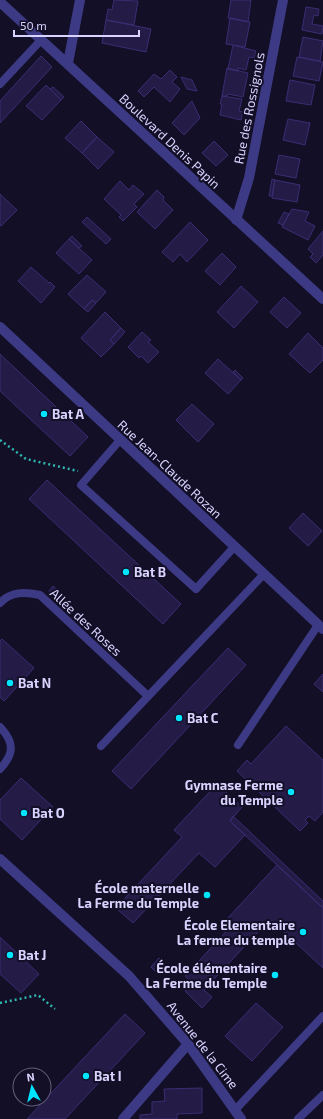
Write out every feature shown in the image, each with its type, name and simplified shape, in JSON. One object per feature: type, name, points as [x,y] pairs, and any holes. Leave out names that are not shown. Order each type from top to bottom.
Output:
[{"type":"street","points":[[68,63],[80,0]]},
{"type":"street","name":"Rue des Rossignols","points":[[236,220],[249,178],[284,0]]},
{"type":"street","name":"Boulevard Denis Papin","points":[[0,2],[323,299]]},
{"type":"street","name":"Rue Jean-Claude Rozan","points":[[0,327],[321,627]]},
{"type":"street","name":"Avenue de la Cime","points":[[0,859],[129,976],[188,1044],[236,1109],[241,1119]]},
{"type":"street","points":[[123,1119],[188,1044]]},
{"type":"lane","points":[[0,84],[42,39]]},
{"type":"lane","points":[[120,440],[81,485],[196,589],[235,546]]},
{"type":"lane","points":[[101,746],[264,574]]},
{"type":"lane","name":"Allée des Roses","points":[[0,603],[12,594],[25,592],[40,595],[148,696]]},
{"type":"lane","points":[[238,745],[321,627]]},
{"type":"lane","points":[[0,727],[7,735],[11,747],[8,760],[0,769]]},
{"type":"lane","points":[[236,1109],[323,1016]]},
{"type":"lane","points":[[298,1119],[323,1095]]},
{"type":"path","points":[[0,440],[26,459],[69,468],[90,475]]},
{"type":"path","points":[[0,1003],[38,995],[55,1009]]},
{"type":"building","points":[[114,0],[138,1],[134,25],[106,20],[108,9],[112,10]]},
{"type":"building","points":[[231,0],[251,0],[248,22],[228,18]]},
{"type":"building","points":[[306,7],[319,9],[318,16],[314,15],[312,24],[323,26],[322,34],[302,30]]},
{"type":"building","points":[[230,18],[250,22],[245,47],[226,44]]},
{"type":"building","points":[[106,20],[151,29],[146,52],[102,43]]},
{"type":"building","points":[[303,37],[323,41],[320,61],[299,57]]},
{"type":"building","points":[[233,45],[256,51],[254,58],[249,57],[246,70],[238,68],[238,71],[228,69]]},
{"type":"building","points":[[41,56],[52,67],[0,123],[0,101]]},
{"type":"building","points":[[297,57],[323,62],[319,81],[293,76]]},
{"type":"building","points":[[227,68],[248,73],[243,97],[228,94],[227,96],[222,96]]},
{"type":"building","points":[[170,70],[177,77],[172,82],[180,89],[170,102],[154,87],[144,97],[138,91],[154,74],[161,79]]},
{"type":"building","points":[[181,77],[192,80],[197,91],[187,89]]},
{"type":"building","points":[[290,80],[315,85],[311,105],[286,101]]},
{"type":"building","points":[[46,85],[61,100],[42,120],[26,106]]},
{"type":"building","points":[[53,87],[64,97],[61,100],[50,89]]},
{"type":"building","points":[[222,96],[242,99],[239,111],[243,112],[241,120],[220,115]]},
{"type":"building","points":[[192,101],[200,118],[184,135],[172,123]]},
{"type":"building","points":[[288,119],[310,123],[305,145],[283,140]]},
{"type":"building","points":[[81,121],[97,137],[82,153],[65,138]]},
{"type":"building","points":[[97,137],[114,152],[98,169],[82,153]]},
{"type":"building","points":[[214,141],[228,155],[216,166],[202,153]]},
{"type":"building","points":[[279,155],[300,159],[296,178],[275,174]]},
{"type":"building","points":[[272,179],[275,180],[272,196],[269,196]]},
{"type":"building","points":[[275,180],[300,185],[297,202],[272,198]]},
{"type":"building","points":[[120,181],[129,190],[133,185],[144,194],[134,204],[137,207],[123,221],[119,217],[121,215],[104,199]]},
{"type":"building","points":[[157,190],[164,197],[163,200],[173,210],[155,229],[137,212]]},
{"type":"building","points":[[0,194],[17,210],[1,226],[0,225]]},
{"type":"building","points":[[292,209],[309,212],[305,221],[315,226],[308,240],[282,227]]},
{"type":"building","points":[[284,212],[289,214],[283,225],[278,223]]},
{"type":"building","points":[[87,217],[111,239],[106,244],[82,222]]},
{"type":"building","points":[[190,222],[208,240],[187,262],[180,254],[173,262],[162,252]]},
{"type":"building","points":[[323,231],[323,255],[316,263],[310,257],[313,254],[308,249]]},
{"type":"building","points":[[72,236],[82,246],[79,248],[69,239]]},
{"type":"building","points":[[69,239],[92,260],[79,274],[56,253]]},
{"type":"building","points":[[222,253],[236,267],[220,285],[205,271]]},
{"type":"building","points":[[31,267],[55,287],[41,303],[18,281]]},
{"type":"building","points":[[87,275],[106,292],[96,303],[92,300],[84,309],[68,294]]},
{"type":"building","points":[[241,286],[258,302],[234,328],[217,312]]},
{"type":"building","points":[[284,297],[301,313],[287,328],[270,312]]},
{"type":"building","points":[[92,300],[96,303],[88,312],[84,309]]},
{"type":"building","points":[[105,312],[121,328],[110,340],[114,344],[101,357],[81,338]]},
{"type":"building","points":[[121,328],[125,332],[114,344],[110,340]]},
{"type":"building","points":[[142,332],[151,340],[148,342],[159,352],[148,363],[141,356],[139,358],[128,347]]},
{"type":"building","points":[[308,333],[323,348],[323,360],[310,373],[289,354]]},
{"type":"building","name":"Bat A","points":[[0,354],[88,437],[70,456],[0,391]]},
{"type":"building","points":[[218,359],[241,380],[228,394],[205,373]]},
{"type":"building","points":[[235,370],[243,378],[241,380],[233,372]]},
{"type":"building","points":[[192,404],[214,424],[198,442],[176,420]]},
{"type":"building","name":"Bat B","points":[[47,480],[181,604],[163,624],[29,499]]},
{"type":"building","points":[[303,513],[322,531],[308,546],[289,528]]},
{"type":"building","points":[[53,586],[60,592],[56,598],[49,591]]},
{"type":"building","name":"Bat N","points":[[2,639],[34,668],[4,701],[0,697],[0,641]]},
{"type":"building","name":"Bat C","points":[[228,648],[246,665],[131,789],[112,771]]},
{"type":"building","points":[[323,674],[323,692],[314,684]]},
{"type":"building","name":"Gymnase Ferme du Temple","points":[[286,726],[323,760],[323,812],[315,821],[309,816],[305,820],[308,823],[300,831],[237,771],[247,760],[251,764]]},
{"type":"building","name":"Bat O","points":[[21,778],[53,807],[22,840],[0,819],[0,800]]},
{"type":"building","points":[[217,784],[242,807],[230,821],[245,835],[215,867],[199,853],[133,923],[116,908],[182,837],[174,830]]},
{"type":"building","points":[[233,816],[323,901],[323,908],[230,821]]},
{"type":"building","name":"École Elementaire La ferme du temple","points":[[277,865],[323,908],[323,968],[270,919],[204,990],[212,997],[202,1008],[185,991],[192,983],[185,976],[232,925],[226,920]]},
{"type":"building","name":"Bat J","points":[[0,937],[39,974],[21,993],[0,974]]},
{"type":"building","points":[[159,958],[164,963],[156,972],[151,967]]},
{"type":"building","points":[[256,1003],[283,1027],[252,1061],[225,1036]]},
{"type":"building","name":"Bat I","points":[[125,1014],[145,1033],[65,1119],[27,1119],[38,1107],[52,1107],[52,1092]]},
{"type":"building","points":[[202,1088],[202,1113],[177,1114],[177,1119],[140,1119],[140,1115],[152,1114],[152,1102],[165,1101],[164,1089]]},
{"type":"place","name":"Bat A","points":[[44,414]]},
{"type":"place","name":"Bat B","points":[[126,572]]},
{"type":"place","name":"Bat N","points":[[10,683]]},
{"type":"place","name":"Bat C","points":[[179,718]]},
{"type":"place","name":"Gymnase Ferme du Temple","points":[[291,792]]},
{"type":"place","name":"Bat O","points":[[24,813]]},
{"type":"place","name":"École maternelle La Ferme du Temple","points":[[207,895]]},
{"type":"place","name":"École Elementaire La ferme du temple","points":[[303,932]]},
{"type":"place","name":"Bat J","points":[[10,955]]},
{"type":"place","name":"École élémentaire La Ferme du Temple","points":[[275,975]]},
{"type":"place","name":"Bat I","points":[[86,1076]]}]
